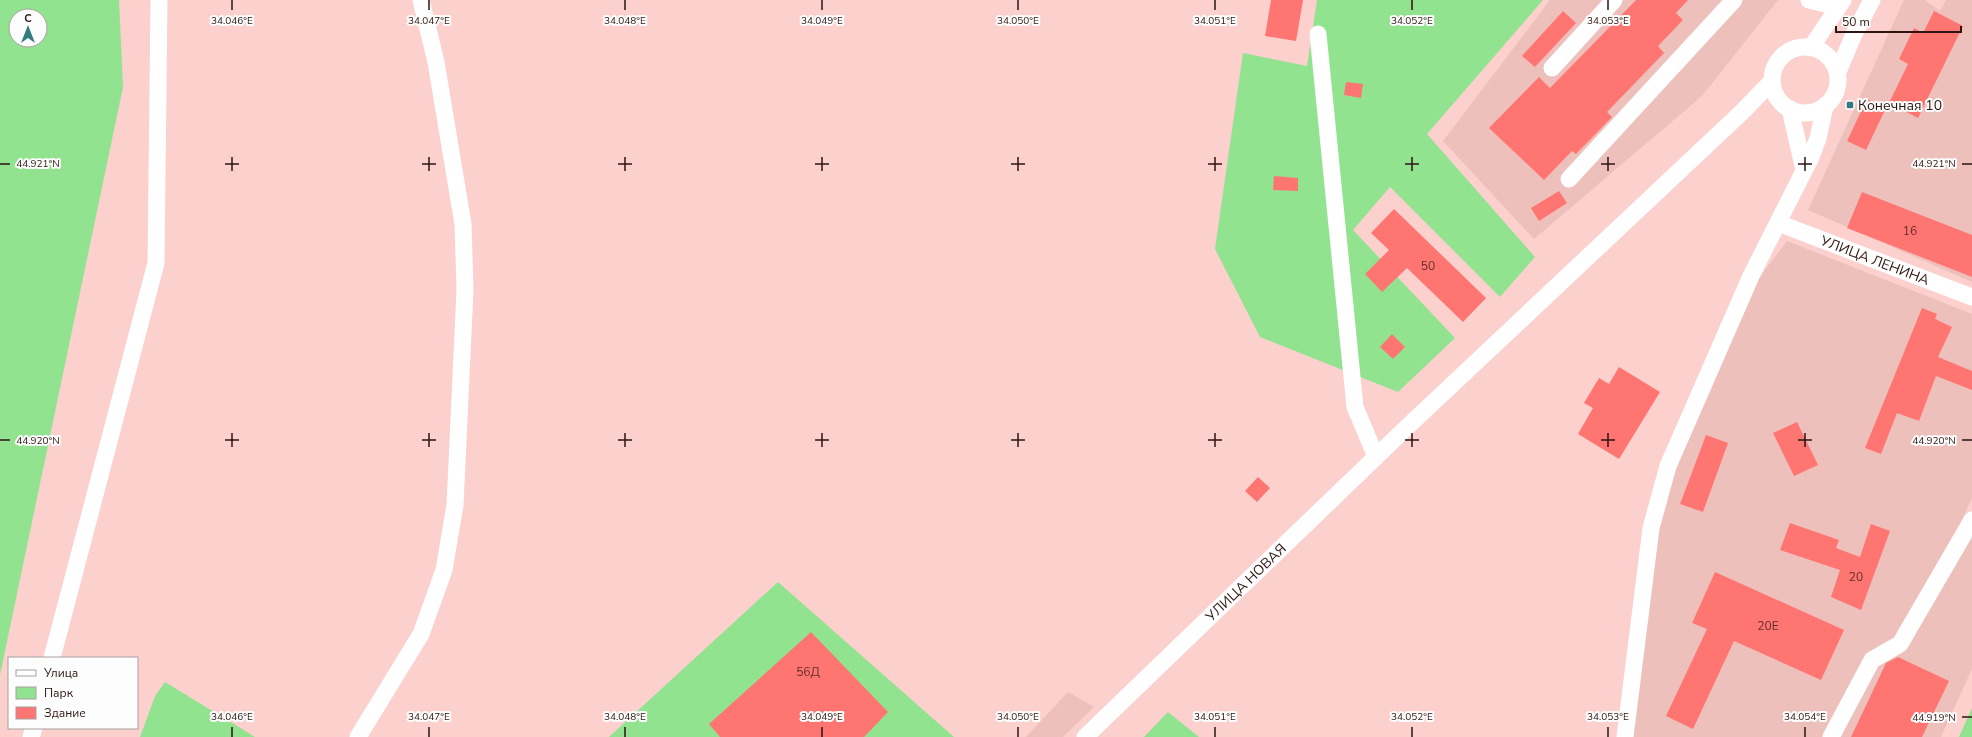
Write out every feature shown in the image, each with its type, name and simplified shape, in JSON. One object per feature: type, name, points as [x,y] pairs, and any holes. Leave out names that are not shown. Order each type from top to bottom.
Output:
[{"type":"street","points":[[52,657],[156,263],[159,0]]},
{"type":"street","points":[[358,737],[421,634],[444,570],[455,505],[465,290],[463,224],[436,62],[421,0]]},
{"type":"street","points":[[1552,68],[1614,0]]},
{"type":"street","points":[[1569,179],[1734,0]]},
{"type":"street","points":[[1809,0],[1841,3],[1812,46]]},
{"type":"street","points":[[1838,72],[1854,34],[1872,0]]},
{"type":"street","points":[[1318,34],[1355,407],[1376,457]]},
{"type":"street","points":[[1742,112],[1784,106],[1802,112],[1812,112],[1832,102],[1837,92],[1839,81],[1838,72],[1825,52],[1812,46],[1790,50],[1781,57],[1775,66],[1772,81],[1774,95],[1784,106],[1804,170]]},
{"type":"street","name":"УЛИЦА НОВАЯ","points":[[1085,737],[1406,428],[1742,112],[1772,81]]},
{"type":"street","points":[[1625,737],[1651,528],[1668,466],[1751,276],[1804,170],[1818,138],[1826,106]]},
{"type":"street","name":"УЛИЦА ЛЕНИНА","points":[[1778,223],[1972,297]]},
{"type":"street","points":[[1831,737],[1872,660],[1900,644],[1972,520]]},
{"type":"shaded area","points":[[1550,0],[1778,0],[1702,96],[1534,239],[1443,141]]},
{"type":"shaded area","points":[[1904,0],[1925,0],[1940,11],[1946,0],[1972,0],[1972,282],[1808,210]]},
{"type":"shaded area","points":[[1787,241],[1972,314],[1972,498],[1960,524],[1972,533],[1972,669],[1941,737],[1629,737],[1647,548],[1695,419],[1758,279]]},
{"type":"shaded area","points":[[1068,692],[1094,707],[1063,737],[1026,737]]},
{"type":"green space","points":[[0,0],[119,0],[123,87],[0,675]]},
{"type":"green space","points":[[1317,0],[1543,0],[1427,134],[1535,257],[1500,297],[1390,187],[1353,230],[1455,338],[1398,392],[1260,337],[1215,249],[1243,53],[1307,66]]},
{"type":"green space","points":[[778,582],[954,737],[609,737]]},
{"type":"green space","points":[[165,682],[255,737],[140,737],[155,696]]},
{"type":"green space","points":[[1972,708],[1972,737],[1959,737]]},
{"type":"green space","points":[[1168,712],[1199,737],[1144,737]]},
{"type":"building","points":[[1271,0],[1303,0],[1296,41],[1265,36]]},
{"type":"building","points":[[1636,0],[1688,0],[1676,13],[1683,20],[1658,46],[1664,53],[1607,112],[1612,117],[1576,154],[1572,151],[1544,180],[1489,128],[1539,77],[1550,88]]},
{"type":"building","points":[[1563,11],[1576,23],[1535,67],[1522,56]]},
{"type":"building","points":[[1934,11],[1963,26],[1918,118],[1889,103],[1908,64],[1899,59],[1914,28],[1923,33]]},
{"type":"building","points":[[1346,82],[1363,84],[1361,98],[1344,95]]},
{"type":"building","points":[[1867,99],[1886,108],[1866,150],[1847,141]]},
{"type":"building","points":[[1274,176],[1298,178],[1298,191],[1273,190]]},
{"type":"building","points":[[1559,191],[1567,203],[1539,221],[1531,208]]},
{"type":"building","points":[[1862,192],[1972,235],[1972,277],[1847,228]]},
{"type":"building","points":[[1394,209],[1486,298],[1463,322],[1407,268],[1382,292],[1365,274],[1389,250],[1371,233]]},
{"type":"building","points":[[1922,308],[1937,314],[1935,319],[1952,327],[1938,357],[1972,371],[1972,390],[1936,376],[1919,421],[1897,413],[1881,454],[1865,448]]},
{"type":"building","points":[[1392,334],[1405,347],[1393,359],[1380,347]]},
{"type":"building","points":[[1619,367],[1660,392],[1619,459],[1578,434],[1593,408],[1584,403],[1599,378],[1609,384]]},
{"type":"building","points":[[1797,422],[1818,465],[1794,476],[1773,433]]},
{"type":"building","points":[[1706,435],[1728,443],[1703,512],[1680,504]]},
{"type":"building","points":[[1258,477],[1270,488],[1257,502],[1245,491]]},
{"type":"building","points":[[1790,523],[1839,540],[1836,548],[1860,557],[1871,524],[1890,531],[1861,610],[1831,597],[1840,570],[1780,550]]},
{"type":"building","points":[[1715,572],[1844,630],[1821,680],[1734,641],[1693,729],[1666,716],[1707,629],[1692,623]]},
{"type":"building","points":[[811,632],[888,712],[864,737],[720,737],[709,724]]},
{"type":"building","points":[[1898,657],[1949,681],[1922,737],[1851,737],[1886,663]]},
{"type":"place","name":"Конечная 10","points":[[1850,105]]}]
